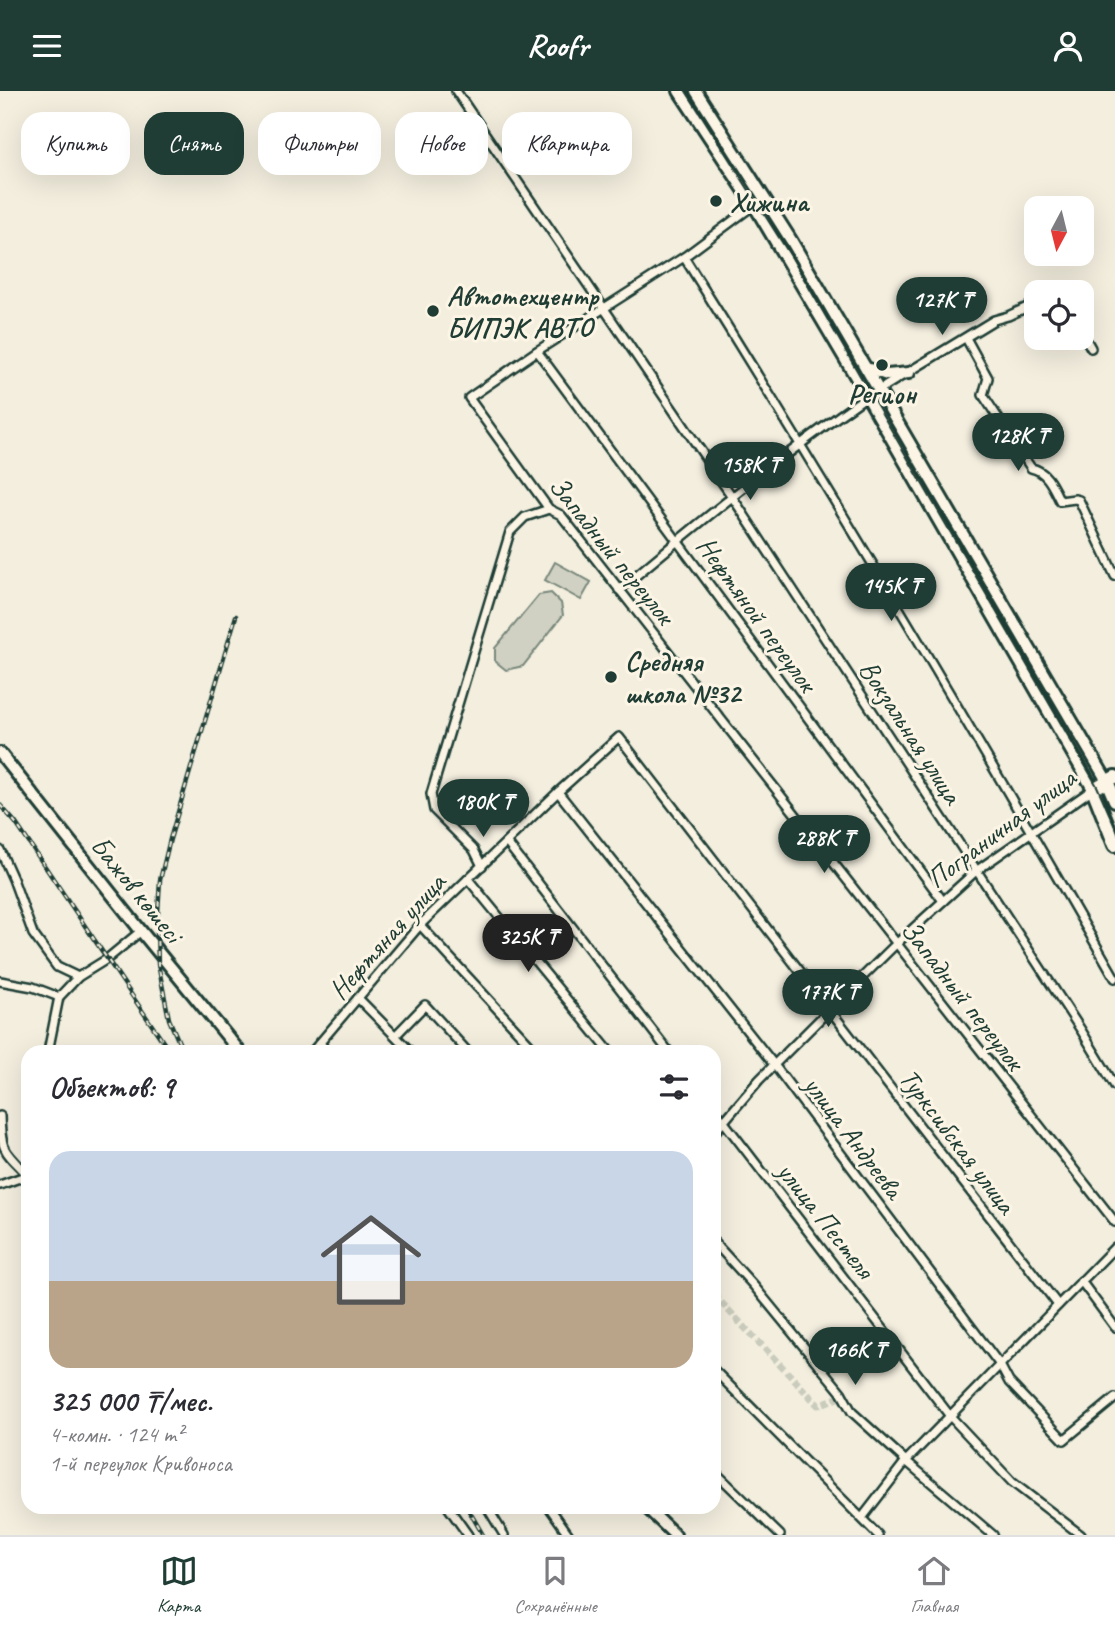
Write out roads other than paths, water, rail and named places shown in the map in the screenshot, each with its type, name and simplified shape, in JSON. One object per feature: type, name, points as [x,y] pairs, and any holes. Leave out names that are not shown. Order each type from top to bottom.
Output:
[{"type":"highway","name":"Пограничная улица","points":[[1093,789],[1111,779]]},
{"type":"highway","points":[[1111,779],[1115,800]]},
{"type":"highway","points":[[1093,789],[1115,845]]},
{"type":"main road","points":[[679,91],[754,205],[1093,789]]},
{"type":"main road","points":[[696,91],[791,240],[1111,779]]},
{"type":"main road","points":[[866,367],[887,375],[909,373]]},
{"type":"main road","points":[[867,396],[879,390]]},
{"type":"main road","name":"Бажов көшесі","points":[[0,753],[234,1045]]},
{"type":"main road","points":[[653,1514],[675,1535]]},
{"type":"street","name":"Вокзальная улица","points":[[456,91],[733,498],[1115,1086]]},
{"type":"street","points":[[537,351],[684,257],[754,205]]},
{"type":"street","points":[[684,257],[800,443],[1032,832],[1115,978]]},
{"type":"street","points":[[879,390],[994,320],[1024,309]]},
{"type":"street","points":[[967,338],[988,378],[984,395],[1031,468],[1038,469],[1045,475],[1060,501],[1079,500],[1115,576]]},
{"type":"street","name":"Западный переулок","points":[[537,351],[469,398],[549,509],[561,515],[1115,1222]]},
{"type":"street","name":"Нефтяной переулок","points":[[537,351],[943,901]]},
{"type":"street","points":[[619,590],[677,540],[800,443],[867,396]]},
{"type":"street","points":[[482,866],[474,850],[434,810],[430,794],[510,532],[525,517],[549,509]]},
{"type":"street","name":"Нефтяная улица","points":[[320,1044],[420,925],[619,737]]},
{"type":"street","name":"Турксибская улица","points":[[619,737],[1058,1305]]},
{"type":"street","name":"Пограничная улица","points":[[721,1125],[760,1080],[830,1009],[976,871],[1093,789]]},
{"type":"street","name":"улица Андреева","points":[[558,792],[775,1066],[1000,1365],[1009,1382],[1064,1440],[1113,1403]]},
{"type":"street","points":[[507,843],[664,1045]]},
{"type":"street","points":[[0,850],[33,934],[57,967],[78,977]]},
{"type":"street","points":[[468,879],[604,1045]]},
{"type":"street","points":[[420,925],[531,1045]]},
{"type":"street","points":[[49,1045],[59,997],[78,977],[107,959],[141,931]]},
{"type":"street","points":[[0,981],[33,987],[59,997]]},
{"type":"street","points":[[358,998],[405,1045]]},
{"type":"street","points":[[396,1035],[425,1006],[461,1045]]},
{"type":"street","points":[[0,1116],[2,1146],[21,1168]]},
{"type":"street","name":"улица Пестеля","points":[[721,1118],[950,1416],[1012,1482],[1081,1535]]},
{"type":"street","points":[[0,1185],[21,1178]]},
{"type":"street","points":[[862,1518],[905,1461],[1115,1247]]},
{"type":"street","points":[[721,1250],[841,1392],[852,1412],[993,1535]]},
{"type":"street","points":[[1081,1282],[1115,1327]]},
{"type":"street","points":[[721,1377],[878,1535]]},
{"type":"street","points":[[721,1478],[780,1535]]},
{"type":"street","points":[[453,1514],[468,1535]]},
{"type":"street","points":[[491,1514],[504,1535]]},
{"type":"street","points":[[554,1514],[569,1535]]},
{"type":"tunnel","points":[[721,1302],[818,1405],[843,1396]]},
{"type":"tram line","points":[[686,91],[792,258],[1097,786],[1115,827]]},
{"type":"railway","points":[[180,1045],[169,1019],[158,964],[160,880],[236,616]]},
{"type":"railway","points":[[0,805],[15,822],[165,1045]]},
{"type":"railway","points":[[471,1514],[483,1535]]},
{"type":"place","name":"Хижина","points":[[716,201]]},
{"type":"place","name":"Автотехцентр БИПЭК АВТО","points":[[433,311]]},
{"type":"place","name":"Регион","points":[[882,365]]},
{"type":"place","name":"Средняя школа №32","points":[[611,677]]}]
